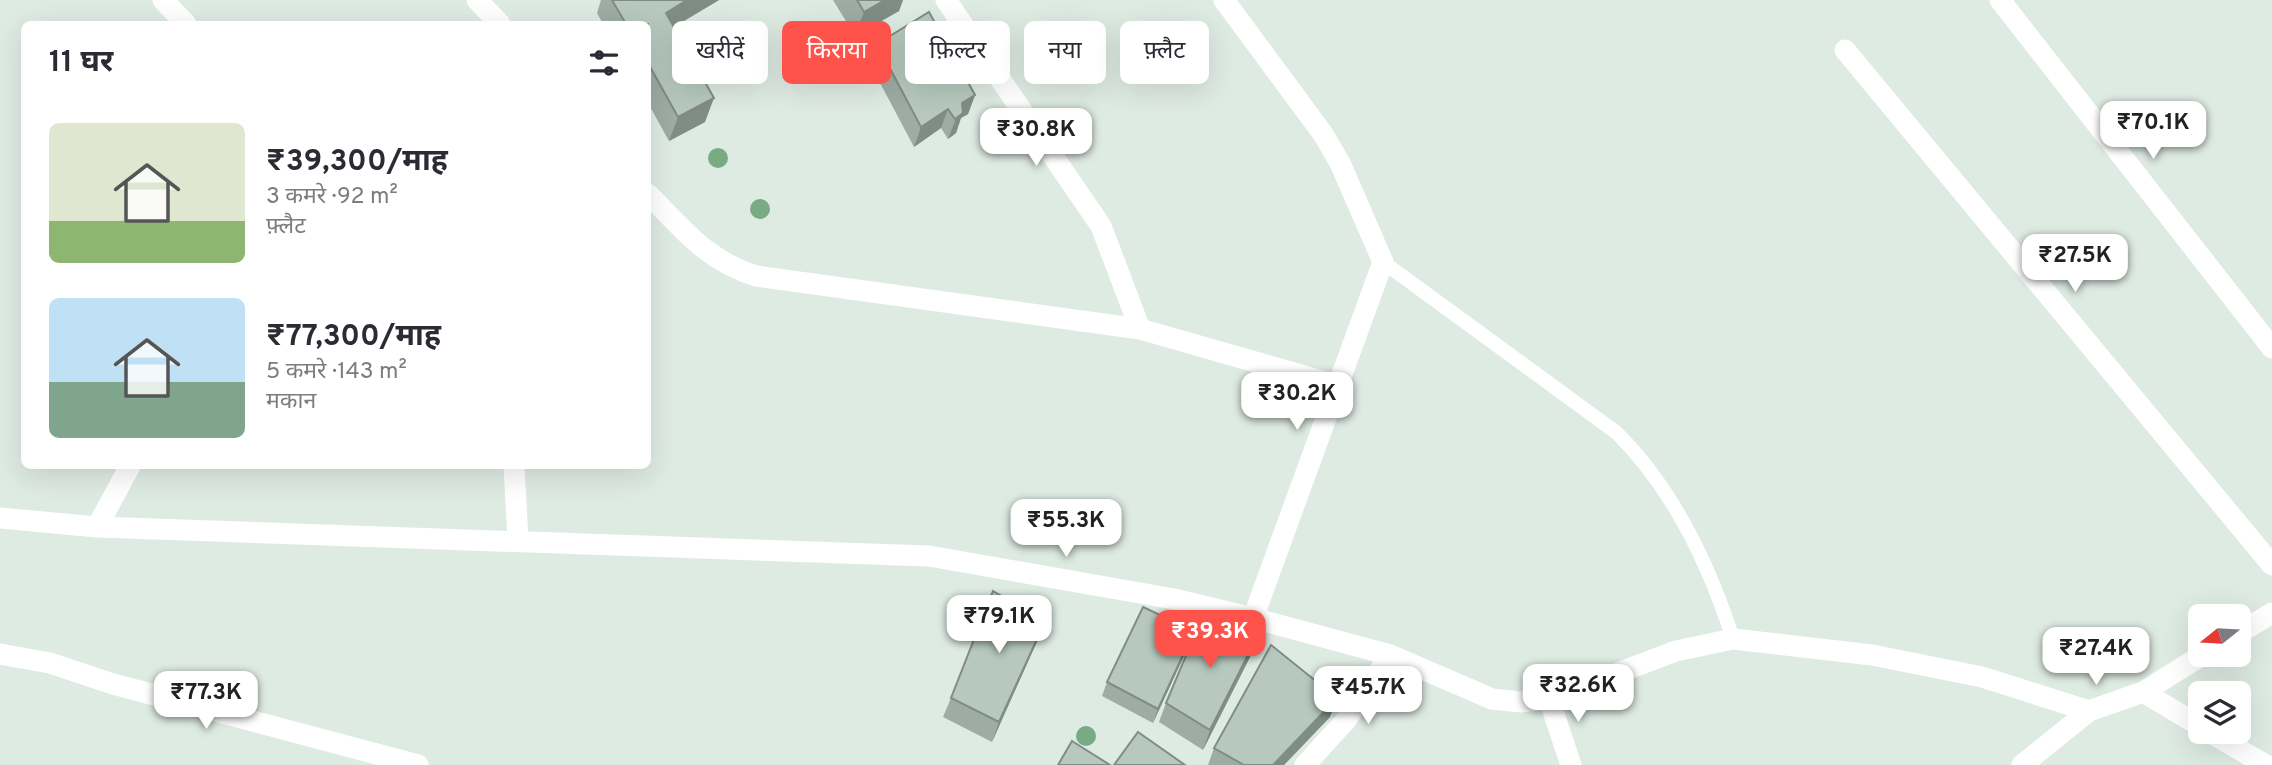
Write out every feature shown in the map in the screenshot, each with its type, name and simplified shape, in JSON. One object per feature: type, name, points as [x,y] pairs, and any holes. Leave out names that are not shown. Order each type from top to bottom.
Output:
[{"type":"street","points":[[163,0],[183,21]]},
{"type":"street","points":[[477,0],[497,21]]},
{"type":"street","points":[[946,0],[1101,226],[1140,329]]},
{"type":"street","points":[[1224,0],[1323,134],[1340,163],[1383,262],[1253,618]]},
{"type":"street","points":[[2000,0],[2272,348]]},
{"type":"street","points":[[1846,50],[2272,565]]},
{"type":"street","points":[[651,197],[701,247],[729,268],[757,276],[1140,329],[1336,385]]},
{"type":"street","points":[[97,527],[128,469]]},
{"type":"street","points":[[514,469],[518,540]]},
{"type":"street","points":[[0,518],[97,527],[929,556],[1174,599],[1253,618],[1390,655],[1492,699],[1521,702],[1549,699],[1676,651],[1733,639],[1872,654],[1982,677],[2090,711]]},
{"type":"street","points":[[2251,626],[2272,613]]},
{"type":"street","points":[[0,654],[50,663],[113,684],[418,765]]},
{"type":"street","points":[[1305,765],[1347,719],[1390,655]]},
{"type":"street","points":[[2022,765],[2090,711],[2143,692],[2188,664]]},
{"type":"street","points":[[2143,692],[2188,719]]},
{"type":"street","points":[[1549,699],[1571,765]]},
{"type":"street","points":[[2230,744],[2266,765]]},
{"type":"lane","points":[[1383,262],[1617,433],[1635,451],[1697,546],[1715,583],[1733,639]]},
{"type":"building","points":[[612,0],[687,0],[666,13],[672,24],[672,84],[706,84],[714,98],[678,117],[651,68],[651,21],[624,21]]},
{"type":"building","points":[[857,0],[885,0],[864,12]]},
{"type":"building","points":[[929,12],[934,21],[914,21]]},
{"type":"building","points":[[905,27],[905,84],[969,84],[975,95],[962,103],[963,113],[955,119],[948,109],[921,127],[891,70],[891,35]]},
{"type":"building","points":[[993,591],[1024,609],[1033,603],[1050,611],[999,722],[951,698]]},
{"type":"building","points":[[1143,607],[1194,631],[1158,709],[1107,682]]},
{"type":"building","points":[[1203,615],[1257,637],[1210,730],[1166,703]]},
{"type":"building","points":[[1271,645],[1337,698],[1273,765],[1244,765],[1214,748]]},
{"type":"building","points":[[1138,732],[1185,765],[1114,765]]},
{"type":"building","points":[[1072,741],[1110,765],[1058,765]]}]
